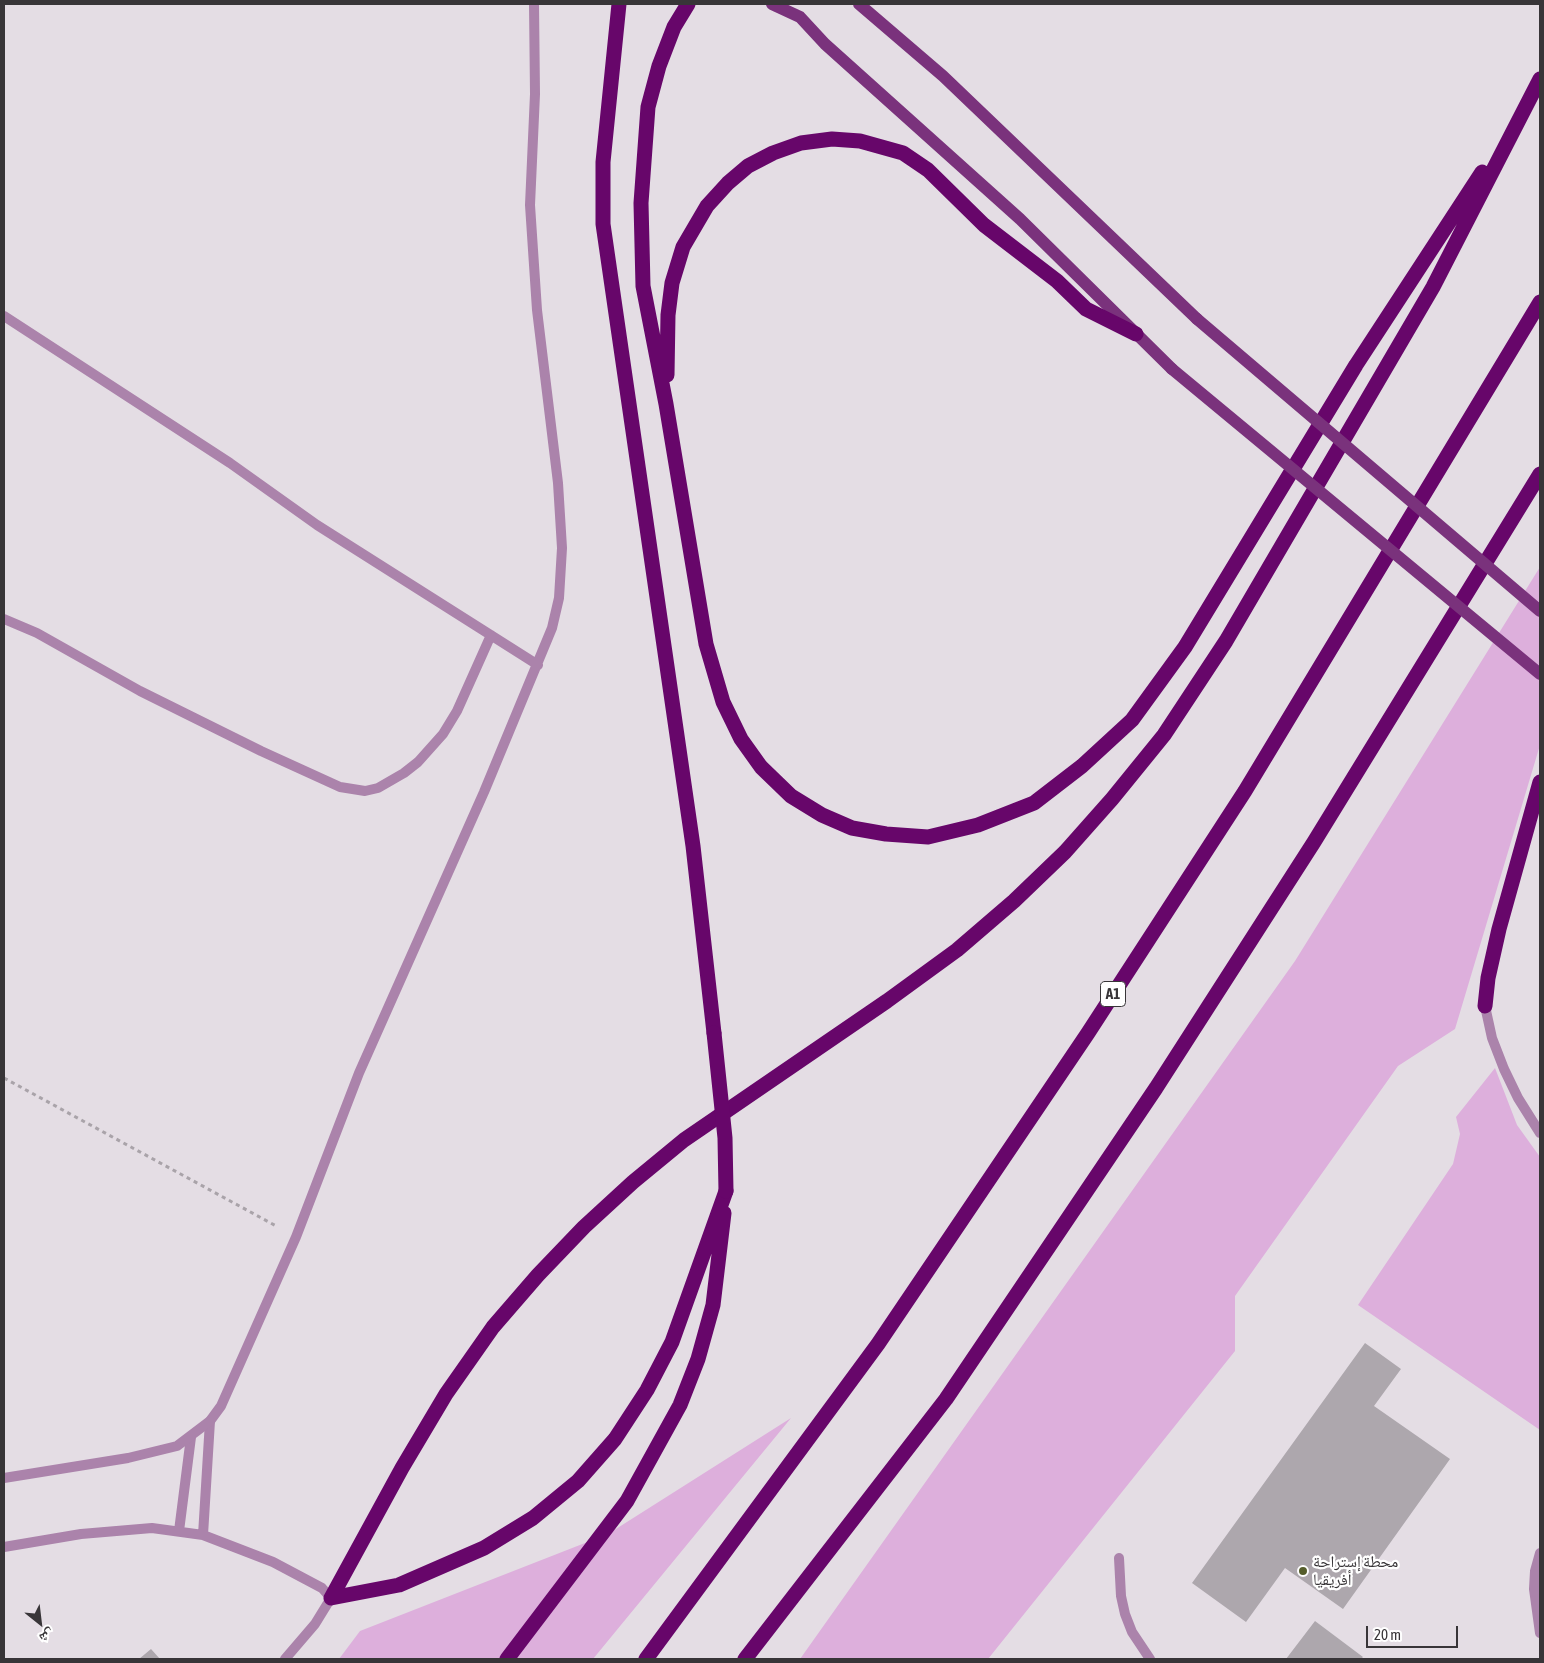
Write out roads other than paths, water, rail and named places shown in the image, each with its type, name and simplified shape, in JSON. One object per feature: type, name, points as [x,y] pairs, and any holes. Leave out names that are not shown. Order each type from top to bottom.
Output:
[{"type":"highway","points":[[508,1659],[627,1500],[660,1444],[680,1405],[698,1359],[713,1305],[721,1252],[726,1191],[725,1138],[693,846],[603,224],[603,162],[619,4]]},
{"type":"highway","points":[[688,4],[674,28],[659,66],[648,107],[641,203],[644,286],[666,404],[706,644],[723,702],[741,739],[761,767],[791,796],[822,815],[852,828],[886,834],[928,837],[978,825],[1034,803],[1082,766],[1132,720],[1185,647],[1356,366],[1524,108]]},
{"type":"highway","points":[[331,1598],[402,1468],[446,1394],[493,1327],[538,1275],[584,1227],[633,1182],[684,1140],[887,1001],[957,950],[1000,913],[1071,845],[1112,799],[1164,735],[1231,633],[1433,287],[1540,79]]},
{"type":"highway","points":[[666,404],[668,315],[672,283],[683,247],[707,206],[728,183],[748,166],[773,153],[801,143],[832,139],[860,141],[903,153],[928,170],[984,225],[1057,281],[1086,309],[1136,334]]},
{"type":"highway","name":"A1","points":[[646,1659],[878,1344],[1088,1033],[1245,791],[1540,302]]},
{"type":"highway","points":[[745,1659],[946,1399],[1156,1088],[1314,842],[1540,474]]},
{"type":"highway","points":[[1485,1006],[1488,978],[1499,929],[1540,782]]},
{"type":"highway","points":[[331,1598],[399,1586],[484,1548],[533,1518],[578,1481],[615,1439],[647,1390],[672,1342],[726,1191]]},
{"type":"main road","points":[[772,4],[800,17],[825,44],[1020,219],[1172,369],[1540,674]]},
{"type":"main road","points":[[859,4],[943,76],[1197,319],[1540,611]]},
{"type":"street","points":[[4,1478],[155,1452],[178,1446],[210,1422],[221,1406],[296,1237],[359,1073],[538,665],[552,628],[559,598],[562,548],[558,483],[537,310],[530,205],[534,94],[534,4]]},
{"type":"street","points":[[4,316],[214,453],[317,525],[538,665]]},
{"type":"street","points":[[4,619],[37,633],[140,691],[261,751],[340,787],[365,791],[378,788],[404,773],[443,734],[457,711],[491,634]]},
{"type":"street","points":[[1485,1006],[1492,1038],[1504,1069],[1518,1098],[1540,1133]]},
{"type":"street","points":[[203,1536],[210,1422]]},
{"type":"street","points":[[179,1531],[191,1437]]},
{"type":"street","points":[[4,1547],[121,1530],[152,1528],[203,1536],[265,1558],[322,1588],[331,1598],[314,1624],[285,1659]]},
{"type":"street","points":[[1540,1553],[1535,1571],[1534,1589],[1540,1633]]},
{"type":"street","points":[[1119,1558],[1121,1596],[1126,1614],[1132,1632],[1150,1659]]},
{"type":"place","name":"محطة إستراحة أفريقيا","points":[[1303,1571]]}]
